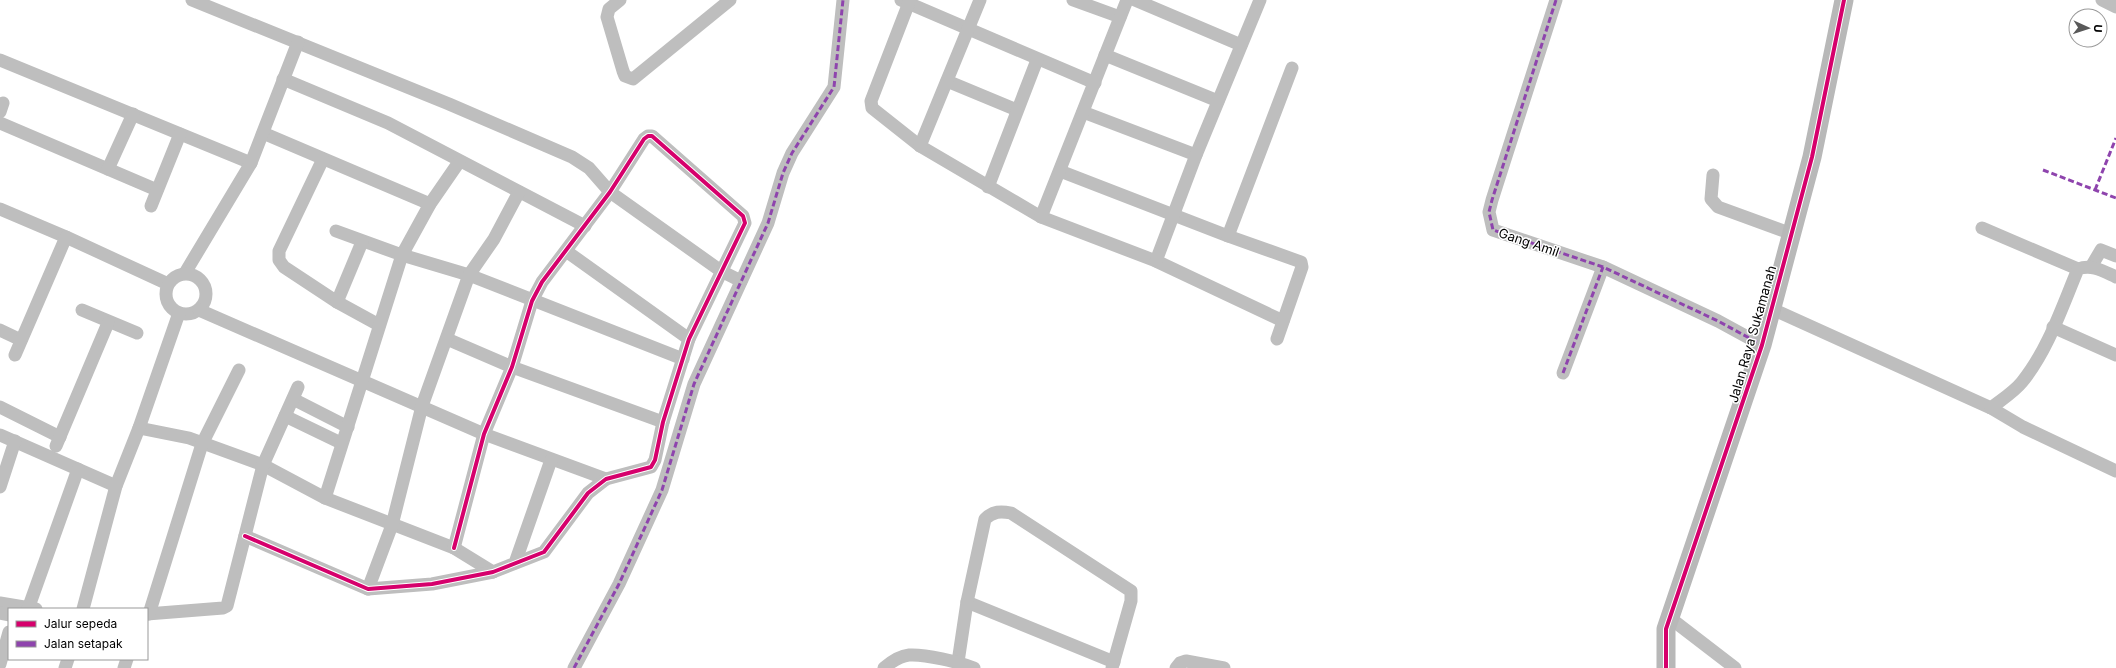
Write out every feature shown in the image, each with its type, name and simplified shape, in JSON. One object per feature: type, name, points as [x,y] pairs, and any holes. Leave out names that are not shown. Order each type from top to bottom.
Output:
[{"type":"street","points":[[192,0],[298,42],[572,157],[589,168],[610,192],[721,271],[741,281]]},
{"type":"street","points":[[620,0],[608,9],[607,18],[625,76],[633,79],[730,0]]},
{"type":"street","points":[[574,668],[619,584],[662,490],[694,384],[768,223],[783,172],[834,87],[843,0]]},
{"type":"street","points":[[920,146],[980,0]]},
{"type":"street","points":[[1073,0],[1120,17]]},
{"type":"street","points":[[1041,217],[1127,0]]},
{"type":"street","points":[[1135,0],[1241,45]]},
{"type":"street","points":[[1156,261],[1175,215],[1196,156],[1260,0]]},
{"type":"street","name":"Gang Amil","points":[[1556,0],[1492,200],[1490,222],[1492,230],[1603,267],[1718,321],[1762,344]]},
{"type":"street","name":"Jalan Raya Sukamanah","points":[[1666,668],[1666,629],[1762,344],[1772,309],[1812,157],[1844,0]]},
{"type":"street","points":[[2102,0],[2116,6]]},
{"type":"street","points":[[1095,83],[1037,60],[907,2],[870,105],[920,146],[1041,217],[1156,261],[1283,321]]},
{"type":"street","points":[[185,273],[251,163],[298,42]]},
{"type":"street","points":[[1105,55],[1218,101]]},
{"type":"street","points":[[0,60],[251,163]]},
{"type":"street","points":[[988,186],[1037,60]]},
{"type":"street","points":[[1228,236],[1292,68]]},
{"type":"street","points":[[283,79],[388,123],[459,162],[585,226]]},
{"type":"street","points":[[947,81],[1017,110]]},
{"type":"street","points":[[1083,112],[1196,156]]},
{"type":"street","points":[[108,169],[133,114]]},
{"type":"street","points":[[0,123],[157,190]]},
{"type":"street","points":[[263,133],[430,204]]},
{"type":"street","points":[[151,206],[180,134]]},
{"type":"street","points":[[245,536],[368,589],[432,584],[493,572],[544,552],[588,493],[606,479],[651,467],[655,460],[663,422],[689,339],[745,223],[744,219],[652,136],[648,136],[644,139],[610,192],[542,282],[532,301],[512,367],[484,434],[454,548]]},
{"type":"street","points":[[323,159],[279,252],[278,256],[281,265],[337,302],[379,325]]},
{"type":"street","points":[[325,498],[402,255],[430,204],[459,162]]},
{"type":"street","points":[[1060,172],[1301,262],[1302,267],[1277,339]]},
{"type":"street","points":[[1713,175],[1710,193],[1714,204],[1723,210],[1792,234]]},
{"type":"street","points":[[368,589],[392,525],[422,406],[469,275],[494,239],[519,192]]},
{"type":"street","points":[[0,209],[66,237],[168,284]]},
{"type":"street","points":[[1982,228],[2078,269]]},
{"type":"street","points":[[336,231],[362,242],[469,275],[682,360]]},
{"type":"street","points":[[15,355],[66,237]]},
{"type":"street","points":[[337,302],[362,242]]},
{"type":"street","points":[[2091,267],[2101,250],[2116,256]]},
{"type":"street","points":[[566,252],[689,339]]},
{"type":"street","points":[[1991,408],[2021,383],[2053,327],[2078,269],[2085,266],[2091,267],[2116,277]]},
{"type":"street","points":[[1563,373],[1603,267]]},
{"type":"street","points":[[185,273],[194,274],[201,279],[206,286],[207,295],[204,304],[199,310],[189,314],[179,313],[172,309],[167,301],[166,292],[168,284],[178,275],[185,273]]},
{"type":"street","points":[[1772,309],[1991,408],[2023,427],[2116,471]]},
{"type":"street","points":[[82,310],[108,323],[137,333]]},
{"type":"street","points":[[199,310],[484,434],[551,460],[606,479]]},
{"type":"street","points":[[83,608],[116,486],[139,428],[179,313]]},
{"type":"street","points":[[0,407],[58,442],[108,323]]},
{"type":"street","points":[[2053,327],[2116,355]]},
{"type":"street","points":[[0,330],[21,340]]},
{"type":"street","points":[[447,339],[512,367],[663,422]]},
{"type":"street","points":[[239,370],[202,444],[148,614],[223,608],[227,606],[263,465],[295,393],[348,427]]},
{"type":"street","points":[[285,416],[341,444]]},
{"type":"street","points":[[139,428],[178,436],[263,465],[325,498],[454,548],[493,572]]},
{"type":"street","points":[[0,435],[116,486]]},
{"type":"street","points":[[0,487],[16,441]]},
{"type":"street","points":[[515,563],[551,460]]},
{"type":"street","points":[[28,608],[78,469]]},
{"type":"street","points":[[958,662],[967,602],[985,519],[996,512],[1011,514],[1131,590],[1131,601],[1113,665],[967,602]]},
{"type":"street","points":[[0,603],[23,608]]},
{"type":"street","points":[[1670,618],[1735,668]]},
{"type":"street","points":[[0,664],[8,636]]},
{"type":"street","points":[[884,668],[893,661],[909,655],[958,662],[974,668]]},
{"type":"street","points":[[1176,668],[1180,663],[1186,661],[1224,668]]},
{"type":"marked path","points":[[574,668],[619,584],[662,490],[694,384],[768,223],[783,173],[792,153],[834,87],[843,0]]},
{"type":"marked path","points":[[1556,0],[1492,200],[1489,212],[1493,230],[1603,267],[1718,321],[1762,345]]},
{"type":"marked path","points":[[2095,190],[2116,138]]},
{"type":"marked path","points":[[2043,170],[2116,198]]},
{"type":"marked path","points":[[1563,373],[1603,267]]},
{"type":"cycle path","points":[[1666,668],[1666,629],[1762,345],[1812,157],[1844,0]]},
{"type":"cycle path","points":[[245,536],[368,589],[432,584],[493,572],[544,552],[588,493],[606,479],[651,467],[655,460],[663,422],[689,339],[745,223],[743,216],[652,136],[648,136],[644,139],[610,192],[542,282],[532,301],[512,367],[484,434],[454,548]]}]
